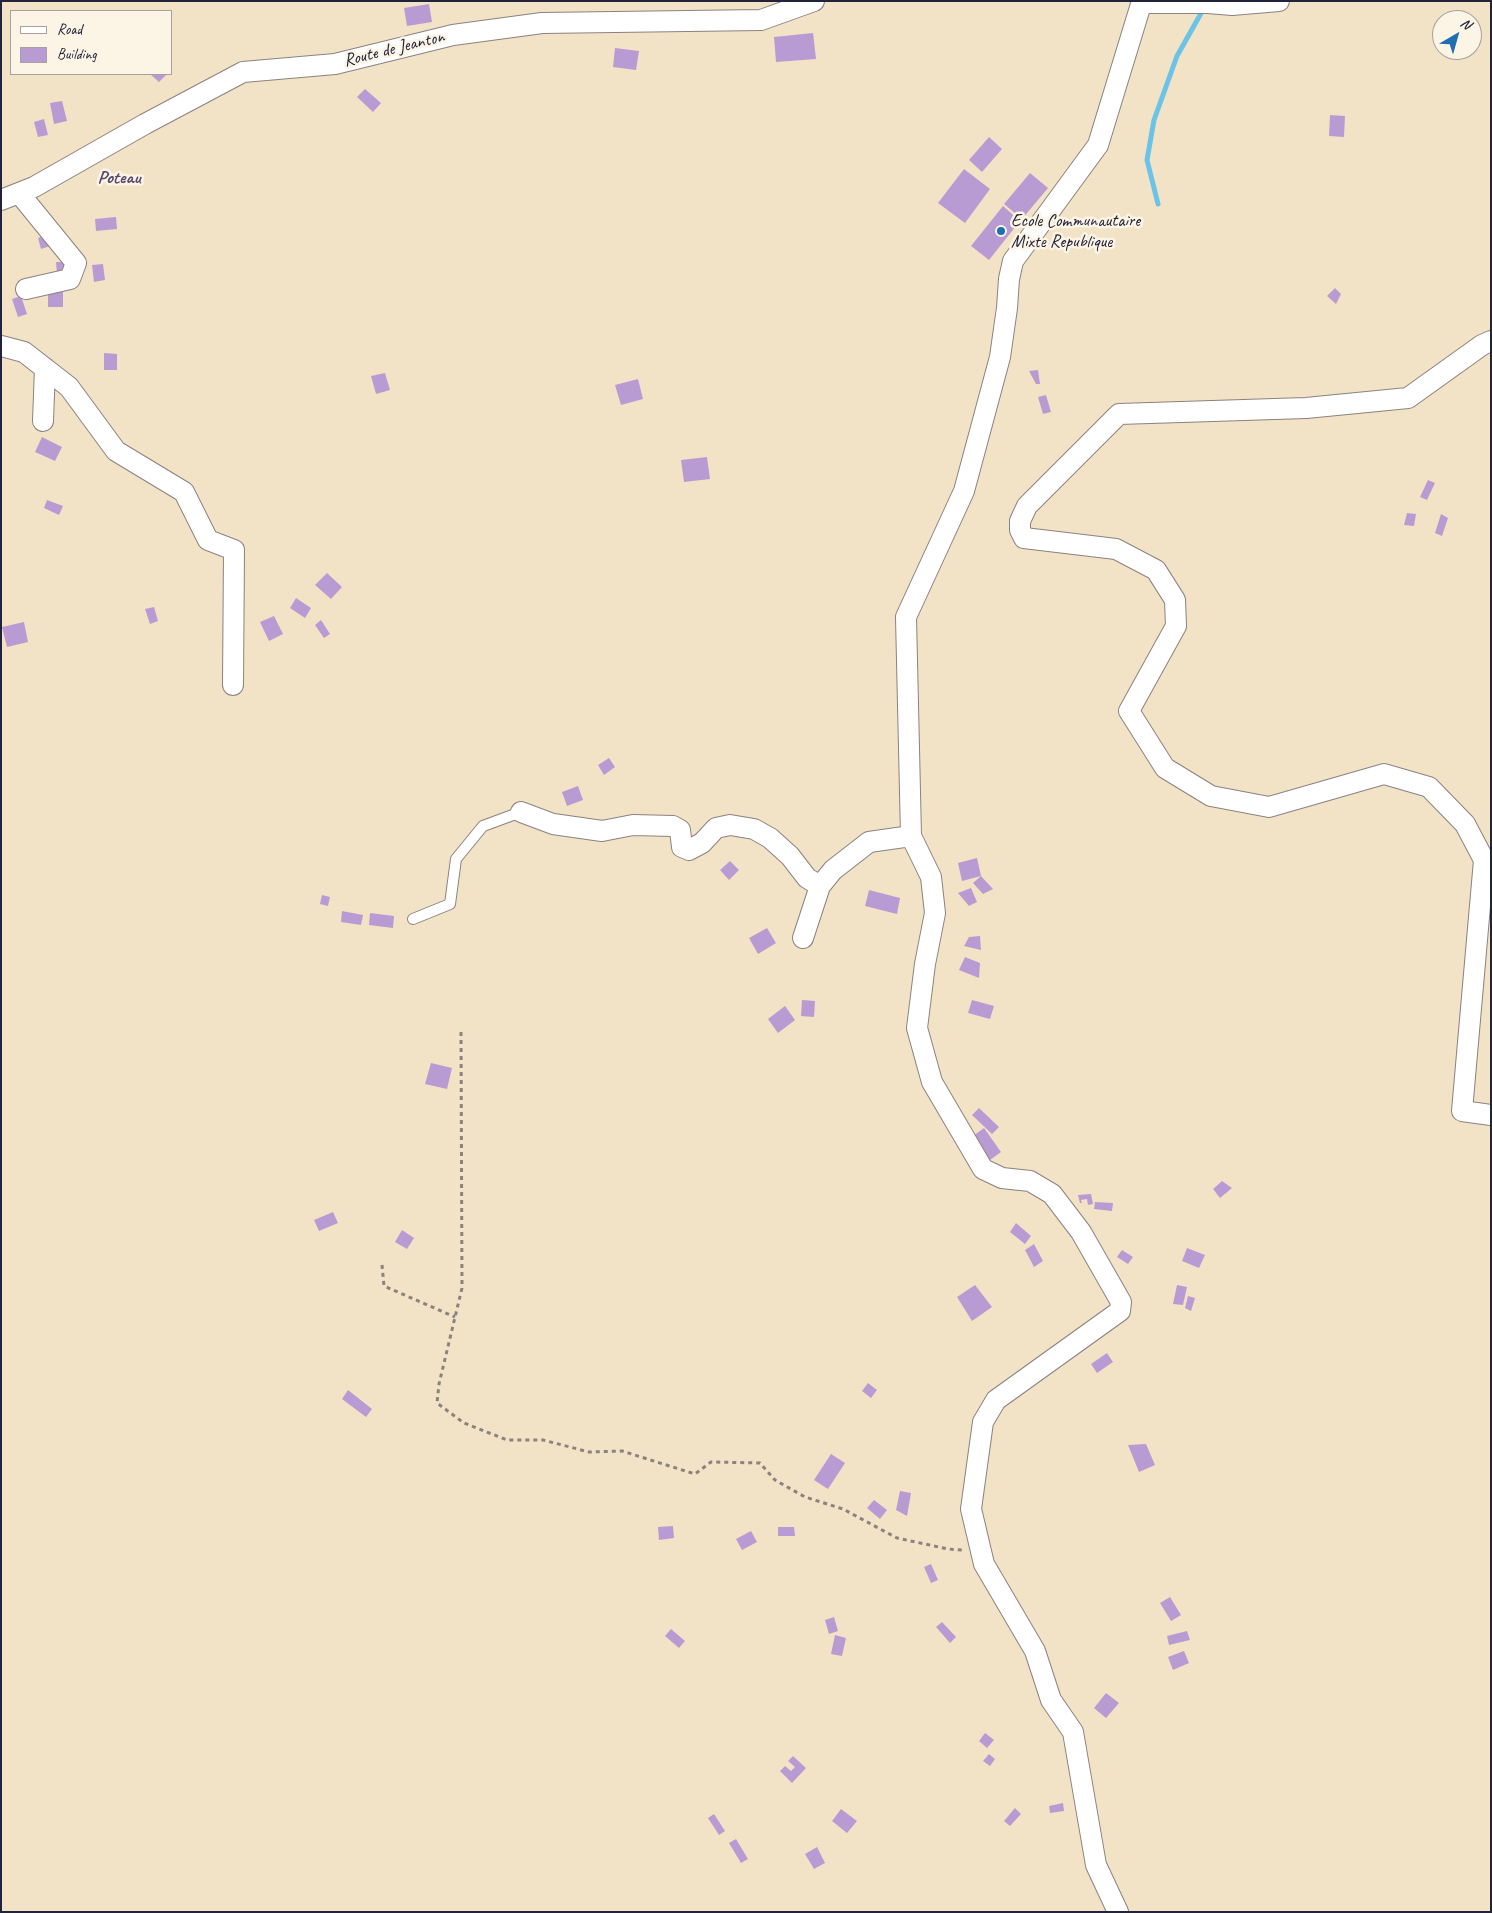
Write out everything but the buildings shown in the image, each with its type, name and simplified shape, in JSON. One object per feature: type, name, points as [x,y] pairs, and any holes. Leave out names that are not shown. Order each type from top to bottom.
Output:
[{"type":"street","name":"Route de Jeanton","points":[[10,196],[34,187],[145,124],[243,72],[335,64],[453,34],[542,23],[761,20],[814,1]]},
{"type":"street","points":[[1118,1912],[1096,1865],[1073,1732],[1051,1700],[1035,1651],[984,1564],[970,1509],[983,1422],[996,1400],[1120,1311],[1121,1302],[1081,1232],[1052,1194],[1030,1181],[1002,1178],[983,1169],[932,1082],[917,1028],[925,964],[935,913],[931,877],[911,836],[906,617],[964,491],[1000,357],[1009,279],[1013,261],[1098,145],[1142,2],[1208,2],[1232,5],[1279,1]]},
{"type":"street","points":[[10,196],[76,263],[70,279],[26,290]]},
{"type":"street","points":[[1491,341],[1482,345],[1408,398],[1306,408],[1119,414],[1027,506],[1020,521],[1020,530],[1024,538],[1116,548],[1156,570],[1175,600],[1176,626],[1129,710],[1165,768],[1211,796],[1269,807],[1384,774],[1429,787],[1464,824],[1484,860],[1462,1111],[1491,1115]]},
{"type":"street","points":[[1,346],[24,352],[69,387],[116,451],[184,492],[208,540],[234,550],[233,685]]},
{"type":"street","points":[[43,421],[45,368]]},
{"type":"street","points":[[521,812],[553,824],[602,831],[633,825],[673,826],[680,830],[682,847],[689,850],[702,843],[716,828],[730,825],[754,830],[770,838],[790,856],[807,878],[820,886]]},
{"type":"street","points":[[803,938],[820,886],[833,870],[869,842],[911,836]]},
{"type":"lane","points":[[413,919],[450,904],[456,858],[483,826],[521,812]]},
{"type":"path","points":[[461,1032],[462,1288],[439,1384],[437,1403],[464,1423],[507,1440],[544,1440],[589,1452],[622,1450],[694,1474],[711,1462],[760,1463],[775,1480],[805,1497],[843,1509],[898,1538],[948,1549],[980,1551]]},
{"type":"path","points":[[382,1265],[384,1286],[455,1317]]},
{"type":"waterway","points":[[1158,204],[1147,160],[1154,120],[1177,56],[1204,8]]},
{"type":"place","name":"Ecole Communautaire Mixte Republique","points":[[1001,231]]},
{"type":"district","name":"Poteau","points":[[119,178]]}]
